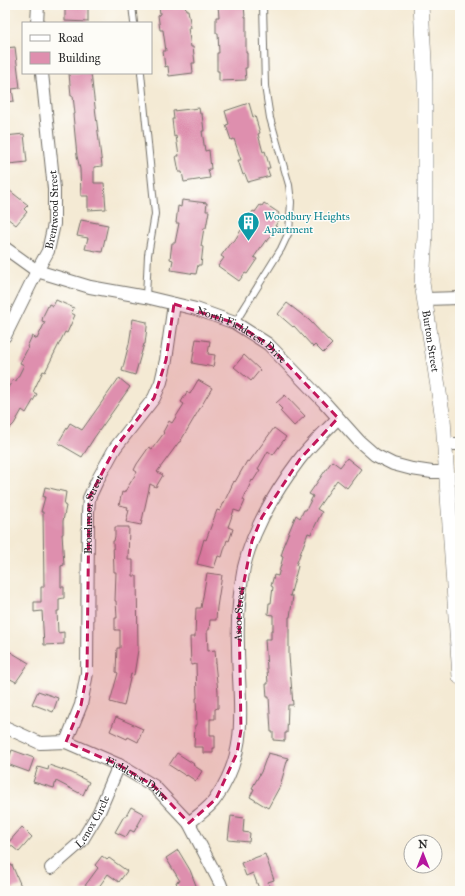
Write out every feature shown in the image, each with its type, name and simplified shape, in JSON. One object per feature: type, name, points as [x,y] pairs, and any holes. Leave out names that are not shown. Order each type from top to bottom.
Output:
[{"type":"street","points":[[37,22],[38,5]]},
{"type":"street","name":"Burton Street","points":[[421,5],[425,81],[425,230],[422,283],[443,419],[460,677]]},
{"type":"street","name":"Brentwood Street","points":[[5,336],[37,270],[48,251],[54,224],[54,188],[42,74]]},
{"type":"street","name":"North Fieldcrest Drive","points":[[5,248],[37,270],[90,287],[146,297],[196,309],[235,323],[268,344],[359,441],[376,455],[393,464],[412,469],[432,472],[446,472]]},
{"type":"street","points":[[425,299],[460,298]]},
{"type":"street","name":"Broadmoor Street","points":[[66,742],[81,705],[87,673],[89,498],[115,448],[154,398],[166,360],[174,304]]},
{"type":"street","name":"Ascot Street","points":[[189,823],[216,799],[229,775],[237,753],[241,730],[238,646],[239,606],[245,566],[252,541],[262,517],[300,459],[338,418]]},
{"type":"street","points":[[444,444],[460,444]]},
{"type":"street","name":"Fieldcrest Drive","points":[[5,727],[40,743],[66,742],[119,764],[154,786],[189,823],[223,891]]},
{"type":"street","name":"Lenox Circle","points":[[51,868],[81,842],[99,812],[119,764]]},
{"type":"lane","points":[[132,5],[134,22]]},
{"type":"lane","points":[[235,323],[281,249],[289,232],[291,202],[288,185],[270,118],[265,86],[263,5]]},
{"type":"lane","points":[[141,74],[156,214],[148,255],[146,297]]},
{"type":"highlighted area","points":[[174,304],[235,323],[268,344],[338,418],[300,459],[262,517],[252,541],[239,607],[241,730],[237,753],[216,799],[189,823],[154,786],[119,765],[66,742],[81,705],[87,673],[89,498],[115,448],[154,398],[166,360]]},
{"type":"building","points":[[67,5],[88,5],[88,22],[65,21],[65,8]]},
{"type":"building","points":[[185,5],[186,10],[188,10],[191,28],[188,28],[195,63],[192,63],[193,73],[169,76],[168,66],[165,67],[163,51],[166,51],[163,30],[160,30],[158,15],[160,14],[159,6]]},
{"type":"building","points":[[218,5],[244,5],[246,17],[247,53],[247,68],[245,68],[246,80],[219,81],[219,71],[217,71],[217,53],[219,53],[218,33],[216,33],[216,17],[219,17]]},
{"type":"building","points":[[15,47],[20,88],[12,89],[14,101],[5,102],[5,48]]},
{"type":"building","points":[[69,74],[91,74],[102,166],[94,167],[94,183],[104,183],[106,209],[88,210],[88,196],[81,196],[80,169],[77,156],[73,114],[75,114],[73,96],[71,96]]},
{"type":"building","name":"Woodbury Heights Apartment","points":[[249,103],[260,133],[258,134],[263,152],[265,151],[270,168],[267,168],[270,176],[248,182],[245,174],[243,175],[238,160],[241,160],[234,139],[231,140],[226,125],[229,124],[225,111]]},
{"type":"building","points":[[199,108],[200,114],[202,114],[204,131],[202,131],[205,151],[209,150],[211,169],[208,169],[210,178],[184,182],[182,172],[179,172],[176,156],[179,156],[176,136],[174,137],[172,119],[174,119],[173,111]]},
{"type":"building","points":[[24,134],[27,162],[9,164],[8,152],[5,152],[5,136]]},
{"type":"building","points":[[5,187],[28,205],[24,209],[27,212],[16,225],[7,218],[8,216],[5,214]]},
{"type":"building","points":[[182,200],[207,203],[206,211],[209,211],[201,246],[203,247],[201,265],[198,265],[196,274],[171,270],[173,260],[170,259],[172,243],[175,243],[179,223],[176,223],[178,206],[181,207]]},
{"type":"building","name":"Woodbury Heights Apartment","points":[[264,203],[279,213],[278,215],[281,217],[275,226],[277,227],[267,242],[266,240],[254,257],[257,259],[247,274],[245,273],[239,281],[218,266],[224,258],[221,256],[231,242],[233,243],[253,211],[255,212],[260,205],[262,206]]},
{"type":"building","points":[[81,220],[108,225],[102,252],[85,249],[88,238],[77,236]]},
{"type":"building","points":[[56,300],[74,308],[71,313],[75,315],[67,333],[65,332],[45,372],[43,371],[33,392],[37,394],[26,413],[22,410],[14,424],[5,433],[5,392],[13,380],[16,381],[24,365],[20,363],[28,348],[27,347],[32,336],[37,339],[45,322],[42,321],[43,316],[49,304],[53,306]]},
{"type":"building","points":[[287,303],[309,320],[332,344],[323,353],[315,345],[313,347],[294,326],[293,327],[278,314]]},
{"type":"building","points":[[133,319],[147,322],[145,344],[135,375],[122,371],[129,344]]},
{"type":"building","points":[[196,339],[210,341],[208,354],[215,355],[213,367],[192,363]]},
{"type":"building","points":[[244,355],[260,370],[251,381],[234,367]]},
{"type":"building","points":[[119,378],[130,387],[82,457],[58,443],[70,423],[82,430]]},
{"type":"building","points":[[198,380],[212,388],[180,442],[157,472],[163,475],[156,487],[150,484],[141,525],[126,522],[129,510],[127,509],[128,507],[119,505],[122,492],[124,493],[137,472],[134,470],[137,464],[149,447],[152,449],[164,433],[163,432],[169,421],[172,423],[184,404],[181,402],[187,392],[190,394]]},
{"type":"building","points":[[285,395],[305,416],[294,426],[280,411],[282,409],[276,403]]},
{"type":"building","points":[[274,428],[286,437],[273,455],[268,451],[258,469],[260,470],[253,481],[252,480],[243,500],[245,501],[240,512],[234,510],[228,527],[233,529],[229,541],[227,540],[222,557],[218,556],[214,568],[197,564],[204,539],[206,540],[217,510],[220,511],[234,481],[235,482],[247,461],[249,462]]},
{"type":"building","points":[[347,458],[361,469],[347,488],[337,480],[317,509],[322,512],[311,534],[308,533],[296,565],[298,566],[290,596],[293,596],[289,617],[289,656],[293,705],[288,705],[287,733],[285,733],[285,741],[273,740],[273,732],[271,732],[269,697],[267,697],[266,684],[268,684],[265,639],[271,639],[271,630],[273,630],[273,615],[268,614],[273,587],[271,586],[274,575],[278,576],[283,557],[281,556],[283,546],[296,515],[300,518],[304,510],[306,510],[313,496],[309,494],[332,461],[340,467]]},
{"type":"building","points":[[45,487],[66,492],[64,505],[66,506],[62,534],[64,565],[61,566],[61,587],[64,587],[64,598],[59,599],[59,611],[57,611],[58,633],[64,632],[64,644],[44,645],[42,611],[34,612],[34,602],[41,602],[41,587],[44,587],[43,512],[41,512],[45,497],[43,497]]},
{"type":"building","points":[[115,527],[129,527],[128,560],[133,560],[133,576],[137,576],[138,650],[134,675],[131,674],[124,706],[110,702],[118,673],[116,672],[117,648],[120,648],[120,630],[115,630],[115,618],[117,618],[115,601],[116,572],[114,572],[113,541],[115,536]]},
{"type":"building","points":[[207,573],[222,575],[216,620],[210,620],[209,630],[207,630],[208,651],[215,650],[218,692],[218,708],[215,709],[215,719],[210,719],[210,735],[215,735],[215,748],[213,748],[213,753],[203,753],[203,747],[194,747],[195,725],[197,725],[196,664],[191,665],[190,637],[195,637],[196,608],[201,608]]},
{"type":"building","points":[[9,651],[29,663],[16,682],[5,676],[5,658]]},
{"type":"building","points":[[38,691],[58,698],[53,712],[32,704]]},
{"type":"building","points":[[116,717],[143,729],[138,742],[128,737],[127,739],[110,731]]},
{"type":"building","points":[[12,750],[34,758],[29,772],[7,764]]},
{"type":"building","points":[[177,753],[202,771],[196,781],[169,765]]},
{"type":"building","points":[[268,753],[288,758],[280,786],[268,808],[250,797],[254,789],[252,788],[261,772]]},
{"type":"building","points":[[49,765],[72,773],[89,782],[83,795],[56,781],[54,788],[33,782],[38,767],[48,770]]},
{"type":"building","points":[[131,807],[144,814],[134,832],[130,830],[126,837],[115,832]]},
{"type":"building","points":[[231,816],[244,818],[243,832],[250,833],[249,842],[228,840]]},
{"type":"building","points":[[22,827],[32,837],[19,852],[8,843]]},
{"type":"building","points":[[178,850],[190,870],[197,888],[195,889],[196,891],[179,891],[176,882],[180,881],[166,858]]},
{"type":"building","points":[[265,854],[274,880],[268,882],[271,891],[260,891],[253,873],[246,876],[241,863]]},
{"type":"building","points":[[102,856],[107,860],[109,858],[127,871],[119,882],[108,874],[96,891],[81,891],[98,868],[95,865]]},
{"type":"building","points":[[12,865],[21,886],[5,891],[5,867]]},
{"type":"place","name":"Woodbury Heights Apartment","points":[[249,242]]}]
